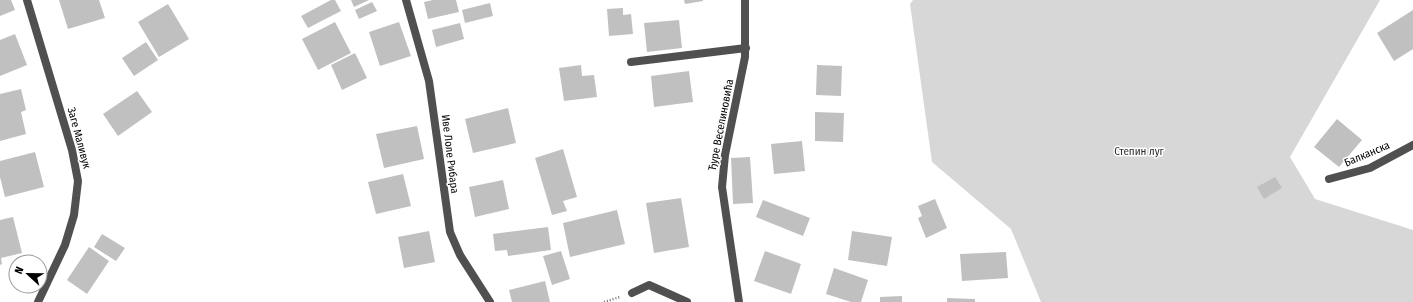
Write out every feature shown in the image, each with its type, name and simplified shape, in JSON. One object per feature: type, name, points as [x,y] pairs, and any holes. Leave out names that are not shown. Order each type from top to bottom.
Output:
[{"type":"street","name":"Заге Маливук","points":[[27,0],[72,150],[78,182],[74,215],[65,245],[38,302]]},
{"type":"street","name":"Иве Лоле Рибара","points":[[406,0],[429,81],[450,232],[460,255],[490,302]]},
{"type":"street","name":"Ђуре Веселиновића","points":[[739,302],[722,187],[725,155],[746,48],[745,0]]},
{"type":"street","points":[[631,62],[746,48]]},
{"type":"street","name":"Балканска","points":[[1329,179],[1370,168],[1413,146]]},
{"type":"street","points":[[632,293],[649,285],[687,302]]},
{"type":"green space","name":"Степин луг","points":[[913,0],[1380,0],[1290,157],[1315,199],[1413,230],[1413,302],[1041,302],[1011,229],[932,162],[910,4]]},
{"type":"building","points":[[0,0],[11,0],[15,10],[0,16]]},
{"type":"building","points":[[59,0],[99,0],[105,18],[68,29]]},
{"type":"building","points":[[331,0],[335,0],[341,11],[308,28],[301,16]]},
{"type":"building","points":[[351,0],[369,0],[354,7]]},
{"type":"building","points":[[433,0],[456,0],[459,12],[428,19],[424,2]]},
{"type":"building","points":[[684,0],[703,0],[703,1],[685,4]]},
{"type":"building","points":[[372,2],[377,11],[359,19],[355,10]]},
{"type":"building","points":[[490,3],[493,16],[465,23],[462,10]]},
{"type":"building","points":[[168,4],[189,39],[159,57],[138,22]]},
{"type":"building","points":[[623,8],[623,15],[631,14],[633,34],[609,36],[607,9]]},
{"type":"building","points":[[1413,10],[1413,49],[1394,61],[1377,33]]},
{"type":"building","points":[[679,20],[682,48],[647,52],[644,23]]},
{"type":"building","points":[[335,22],[351,53],[318,70],[302,39]]},
{"type":"building","points":[[399,22],[411,56],[380,66],[369,32]]},
{"type":"building","points":[[460,23],[464,39],[436,47],[432,30]]},
{"type":"building","points":[[15,34],[27,65],[0,76],[0,40]]},
{"type":"building","points":[[146,42],[158,60],[134,76],[122,58]]},
{"type":"building","points":[[355,53],[367,78],[342,90],[331,65]]},
{"type":"building","points":[[581,65],[582,76],[594,75],[597,97],[564,101],[559,68]]},
{"type":"building","points":[[817,65],[842,66],[841,96],[816,95]]},
{"type":"building","points":[[689,71],[693,102],[654,107],[651,76]]},
{"type":"building","points":[[21,89],[26,110],[21,112],[26,134],[0,141],[0,94]]},
{"type":"building","points":[[137,91],[152,112],[118,136],[103,114]]},
{"type":"building","points":[[508,108],[516,143],[473,153],[465,119]]},
{"type":"building","points":[[815,112],[844,113],[843,142],[815,141]]},
{"type":"building","points":[[1337,119],[1362,140],[1339,167],[1314,147]]},
{"type":"building","points":[[417,126],[424,159],[384,168],[376,134]]},
{"type":"building","points":[[802,141],[805,171],[774,174],[771,144]]},
{"type":"building","points":[[563,149],[577,197],[563,201],[567,211],[552,215],[535,158]]},
{"type":"building","points":[[35,152],[44,187],[5,197],[0,177],[0,161]]},
{"type":"building","points":[[750,157],[753,203],[733,204],[731,158]]},
{"type":"building","points":[[403,174],[411,206],[376,214],[368,182]]},
{"type":"building","points":[[1275,177],[1282,188],[1264,199],[1257,187]]},
{"type":"building","points":[[503,180],[509,209],[475,217],[469,187]]},
{"type":"building","points":[[681,198],[689,247],[654,253],[646,203]]},
{"type":"building","points":[[935,199],[947,228],[926,238],[918,218],[922,216],[918,206]]},
{"type":"building","points":[[763,200],[810,218],[803,236],[756,217]]},
{"type":"building","points":[[617,210],[625,244],[570,257],[563,223]]},
{"type":"building","points":[[13,217],[22,253],[8,254],[8,256],[1,258],[2,264],[0,265],[0,220]]},
{"type":"building","points":[[548,227],[551,250],[508,256],[507,250],[495,251],[493,234]]},
{"type":"building","points":[[429,231],[435,262],[404,268],[398,237]]},
{"type":"building","points":[[852,231],[892,237],[887,266],[848,260]]},
{"type":"building","points":[[102,234],[125,248],[116,261],[94,247]]},
{"type":"building","points":[[89,247],[109,261],[87,294],[67,280]]},
{"type":"building","points":[[561,251],[570,279],[552,285],[543,256]]},
{"type":"building","points":[[765,251],[801,264],[791,294],[754,281]]},
{"type":"building","points":[[1006,252],[1008,278],[962,281],[960,254]]},
{"type":"building","points":[[834,268],[868,280],[861,302],[851,302],[826,294]]},
{"type":"building","points":[[545,281],[550,302],[512,302],[509,290]]},
{"type":"building","points":[[902,296],[902,302],[880,302],[880,297]]},
{"type":"building","points":[[947,298],[975,299],[975,302],[947,302]]}]
